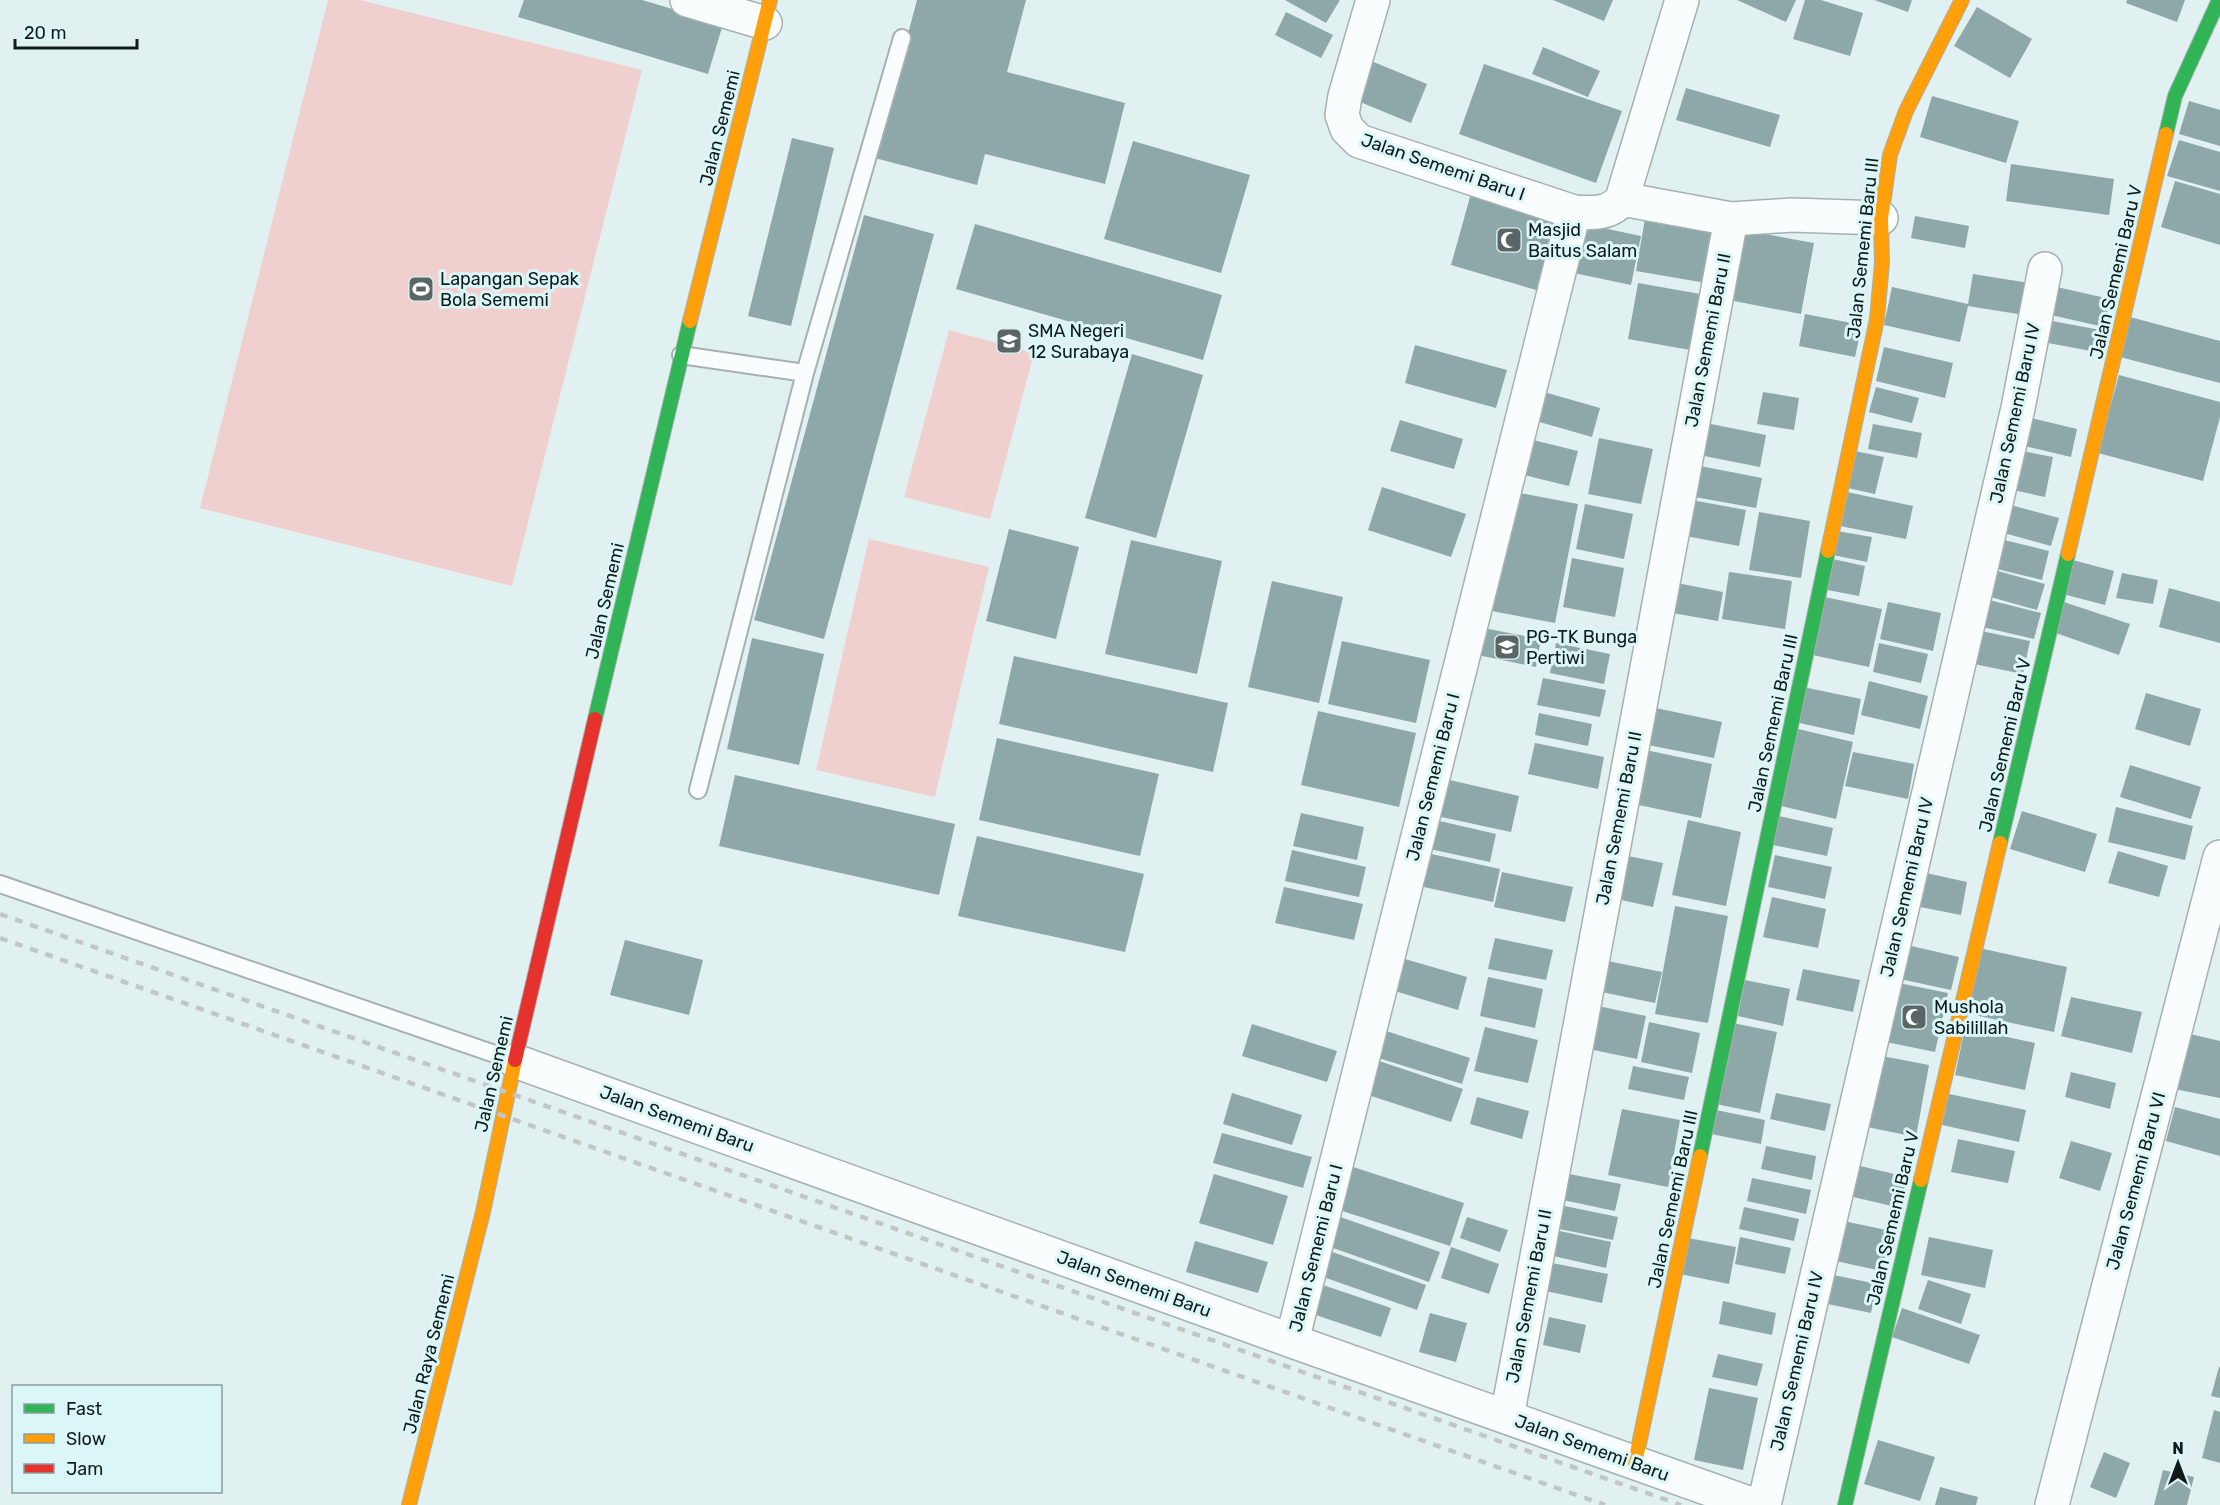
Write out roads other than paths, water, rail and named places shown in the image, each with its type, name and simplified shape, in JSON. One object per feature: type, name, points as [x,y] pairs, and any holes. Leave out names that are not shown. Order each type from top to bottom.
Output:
[{"type":"street","points":[[687,0],[768,11]]},
{"type":"street","name":"Jalan Sememi Baru I","points":[[1373,0],[1345,96],[1342,115],[1347,129],[1359,141],[1574,212],[1606,212],[1622,199]]},
{"type":"street","points":[[1682,0],[1622,199],[1731,219],[1792,216],[1881,218]]},
{"type":"street","name":"Jalan Sememi Baru III","points":[[1635,1463],[1877,319],[1882,263],[1881,218],[1890,155],[1906,111],[1962,0]]},
{"type":"street","name":"Jalan Sememi Baru V","points":[[1845,1505],[2175,96],[2219,0]]},
{"type":"street","name":"Jalan Sememi","points":[[483,1212],[501,1114],[681,355],[768,11]]},
{"type":"street","name":"Jalan Sememi Baru I","points":[[1293,1341],[1574,212]]},
{"type":"street","name":"Jalan Sememi Baru II","points":[[1506,1417],[1731,219]]},
{"type":"street","name":"Jalan Sememi Baru IV","points":[[1764,1505],[2018,408],[2045,268]]},
{"type":"street","name":"Jalan Sememi Baru VI","points":[[2052,1505],[2220,857]]},
{"type":"street","name":"Jalan Sememi Baru","points":[[515,1061],[1754,1505]]},
{"type":"street","name":"Jalan Raya Sememi","points":[[410,1505],[483,1212]]},
{"type":"lane","points":[[698,790],[805,373],[902,38]]},
{"type":"lane","points":[[681,355],[805,373]]},
{"type":"lane","points":[[0,884],[515,1061]]},
{"type":"railway","points":[[0,914],[1681,1505]]},
{"type":"railway","points":[[0,938],[1605,1505]]},
{"type":"place","name":"Masjid Baitus Salam","points":[[1509,240]]},
{"type":"place","name":"Lapangan Sepak Bola Sememi","points":[[421,289]]},
{"type":"place","name":"SMA Negeri 12 Surabaya","points":[[1009,341]]},
{"type":"place","name":"PG-TK Bunga Pertiwi","points":[[1507,647]]},
{"type":"place","name":"Mushola Sabilillah","points":[[1914,1017]]}]
